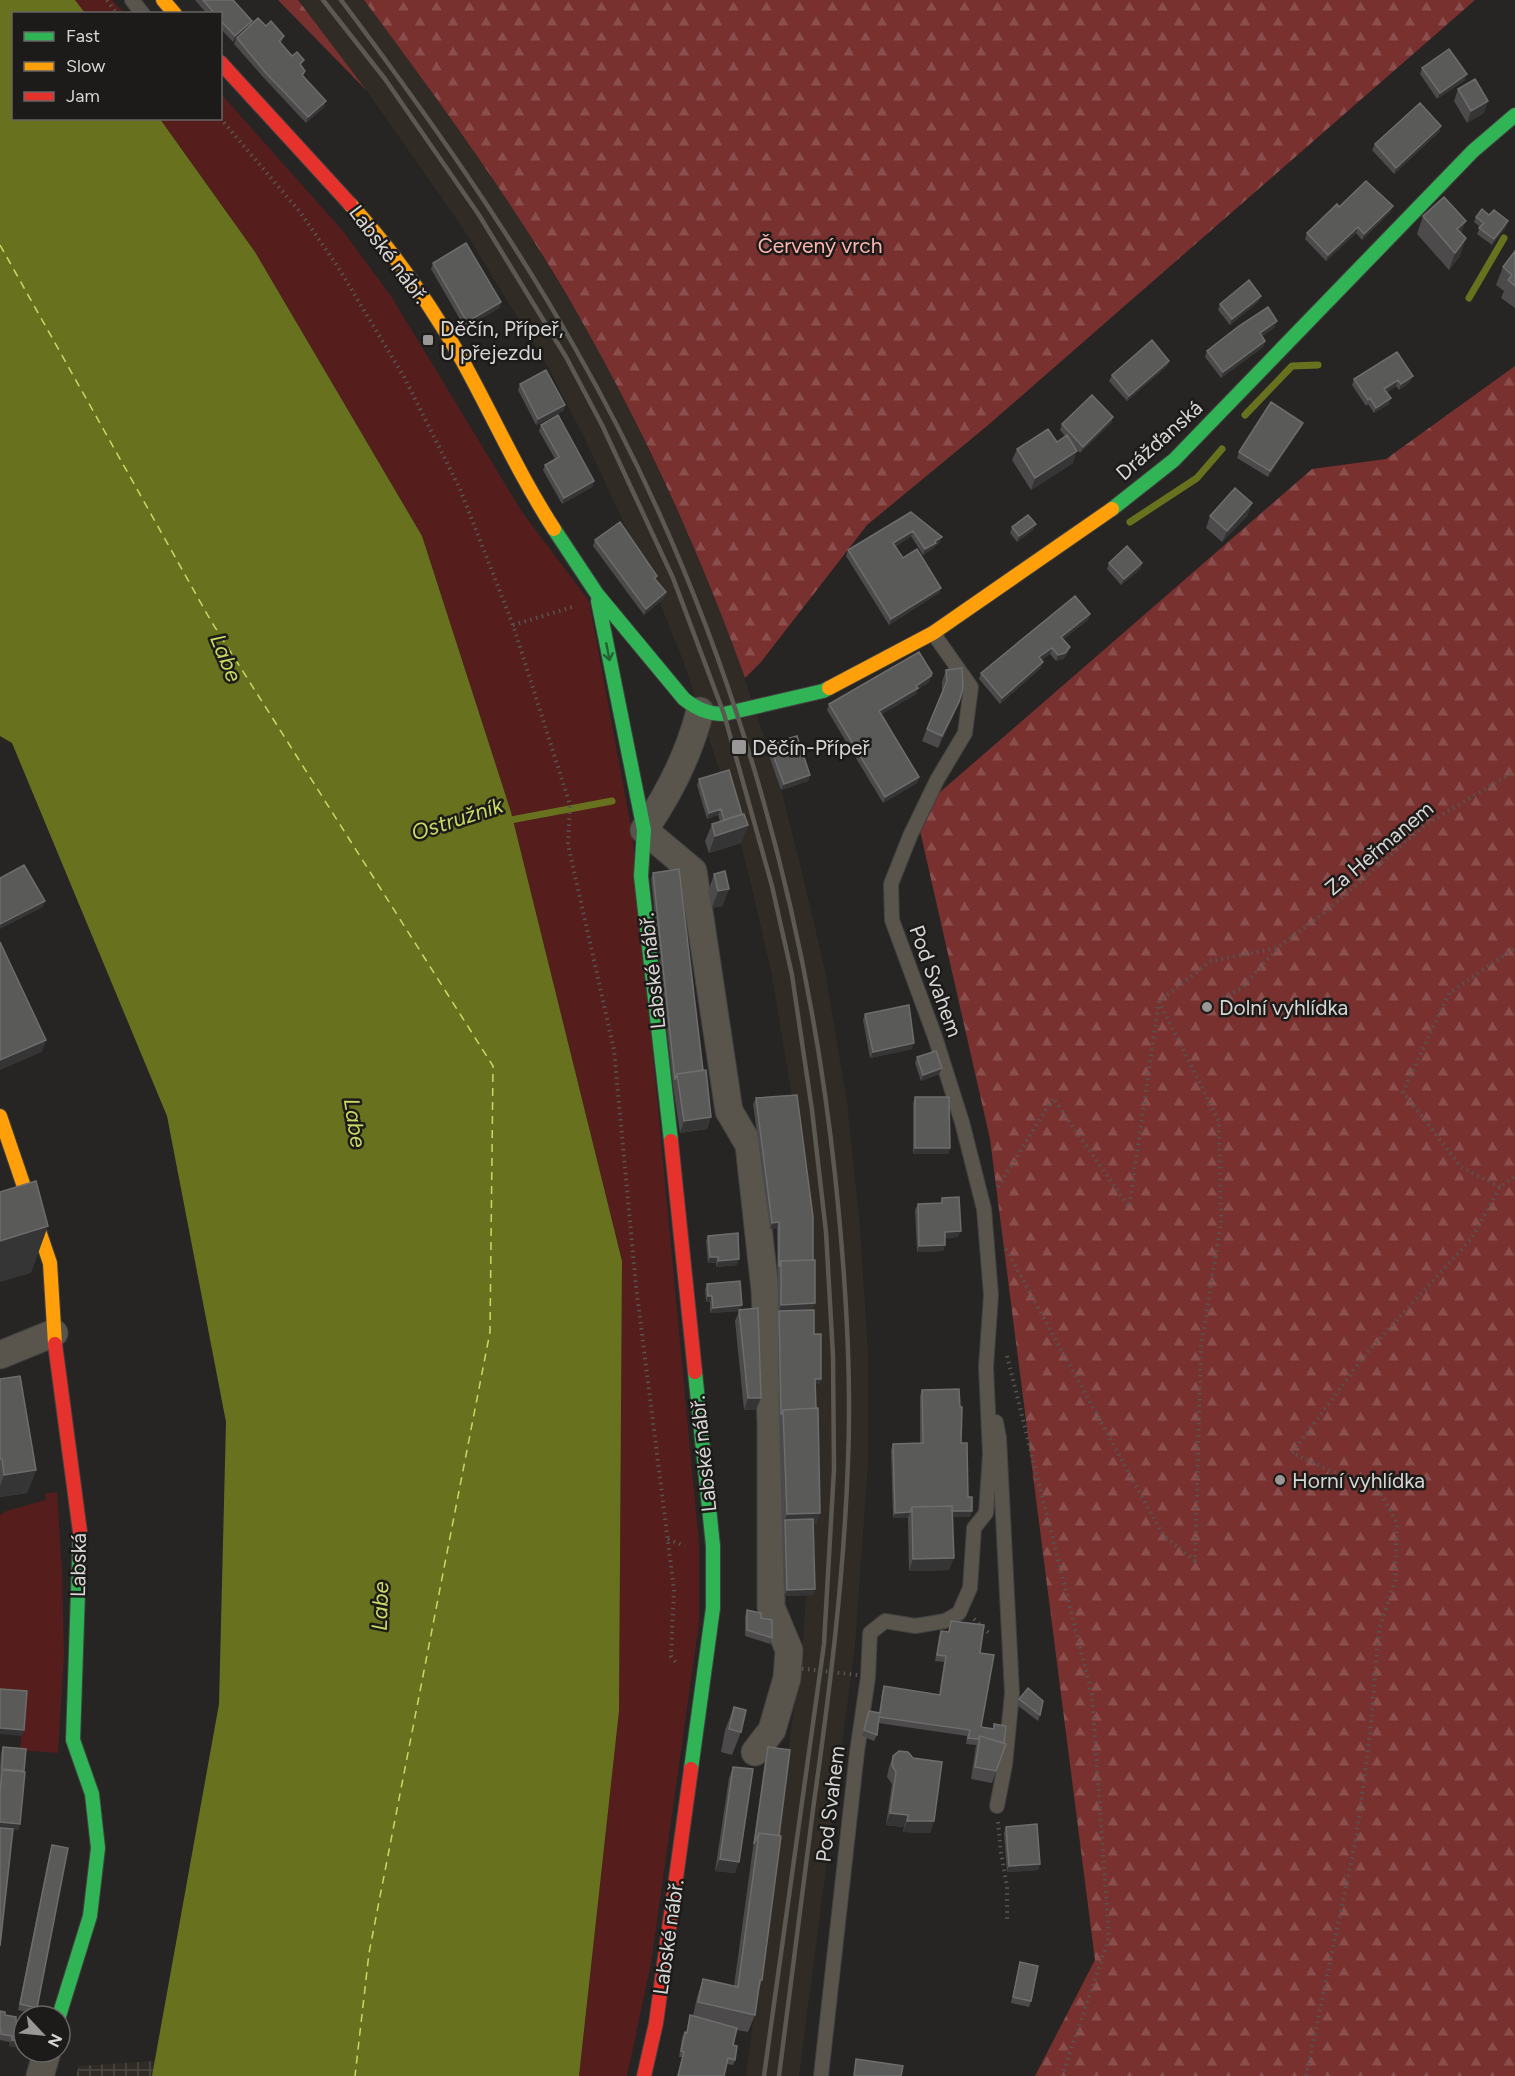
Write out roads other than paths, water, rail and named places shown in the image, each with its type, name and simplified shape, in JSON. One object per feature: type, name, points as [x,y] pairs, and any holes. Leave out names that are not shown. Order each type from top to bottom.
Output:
[{"type":"street","points":[[163,0],[173,12]]},
{"type":"street","name":"Labské nábř.","points":[[222,64],[354,208],[419,290],[461,359],[535,499],[597,594],[668,682],[684,699],[700,711],[694,735],[665,800],[645,830]]},
{"type":"street","name":"Drážďanská","points":[[700,711],[712,715],[724,714],[823,691],[933,633],[1106,514],[1174,460],[1473,151],[1515,115]]},
{"type":"street","name":"Labské nábř.","points":[[597,594],[645,830],[642,876],[712,1546],[712,1608],[706,1662],[656,2023],[644,2076]]},
{"type":"street","points":[[645,830],[693,871],[729,1111],[748,1144],[765,1290],[771,1421],[771,1607],[789,1650],[787,1678],[772,1730],[755,1752]]},
{"type":"street","name":"Labská","points":[[0,1116],[50,1263],[54,1333],[80,1534],[73,1740],[92,1794],[98,1848],[90,1916],[63,2004]]},
{"type":"street","points":[[0,1355],[54,1333]]},
{"type":"lane","points":[[132,0],[141,12]]},
{"type":"lane","name":"Pod Svahem","points":[[821,2076],[857,1752],[868,1677],[870,1633],[885,1621],[915,1626],[945,1621],[959,1613],[970,1588],[974,1528],[986,1513],[990,1454],[986,1367],[991,1294],[984,1209],[962,1122],[935,1037],[892,920],[891,884],[910,836],[937,780],[965,733],[971,687],[933,633]]},
{"type":"lane","name":"Pod Svahem","points":[[986,1367],[999,1438],[1012,1693],[1005,1765],[997,1806]]},
{"type":"water","name":"Labe","points":[[0,0],[75,0],[84,12],[12,12],[12,120],[161,120],[255,252],[422,536],[511,812],[622,1261],[619,1711],[579,2076],[152,2076],[219,1704],[226,1422],[167,1116],[12,743],[0,736]]},
{"type":"waterway","name":"Ostružník","points":[[1469,298],[1504,238]]},
{"type":"waterway","name":"Ostružník","points":[[1245,415],[1292,366],[1318,365]]},
{"type":"waterway","name":"Ostružník","points":[[1130,522],[1197,478],[1222,449]]},
{"type":"waterway","name":"Ostružník","points":[[505,821],[612,801]]},
{"type":"railway","points":[[323,0],[385,79],[479,215],[566,357],[602,425],[673,578],[724,714],[772,886],[792,975],[812,1110],[826,1232],[833,1356],[834,1469],[824,1644],[764,2076]]},
{"type":"railway","points":[[341,0],[434,127],[493,214],[549,303],[627,444],[672,543],[713,645],[748,748],[777,853],[802,959],[821,1067],[835,1175],[847,1318],[849,1425],[846,1504],[836,1632],[779,2076]]},
{"type":"place","name":"Děčín, Přípeř, U přejezdu","points":[[428,340]]},
{"type":"place","name":"Děčín-Přípeř","points":[[739,747]]},
{"type":"place","name":"Dolní vyhlídka","points":[[1207,1007]]},
{"type":"place","name":"Horní vyhlídka","points":[[1280,1480]]},
{"type":"park label","name":"Červený vrch","points":[[820,245]]}]
